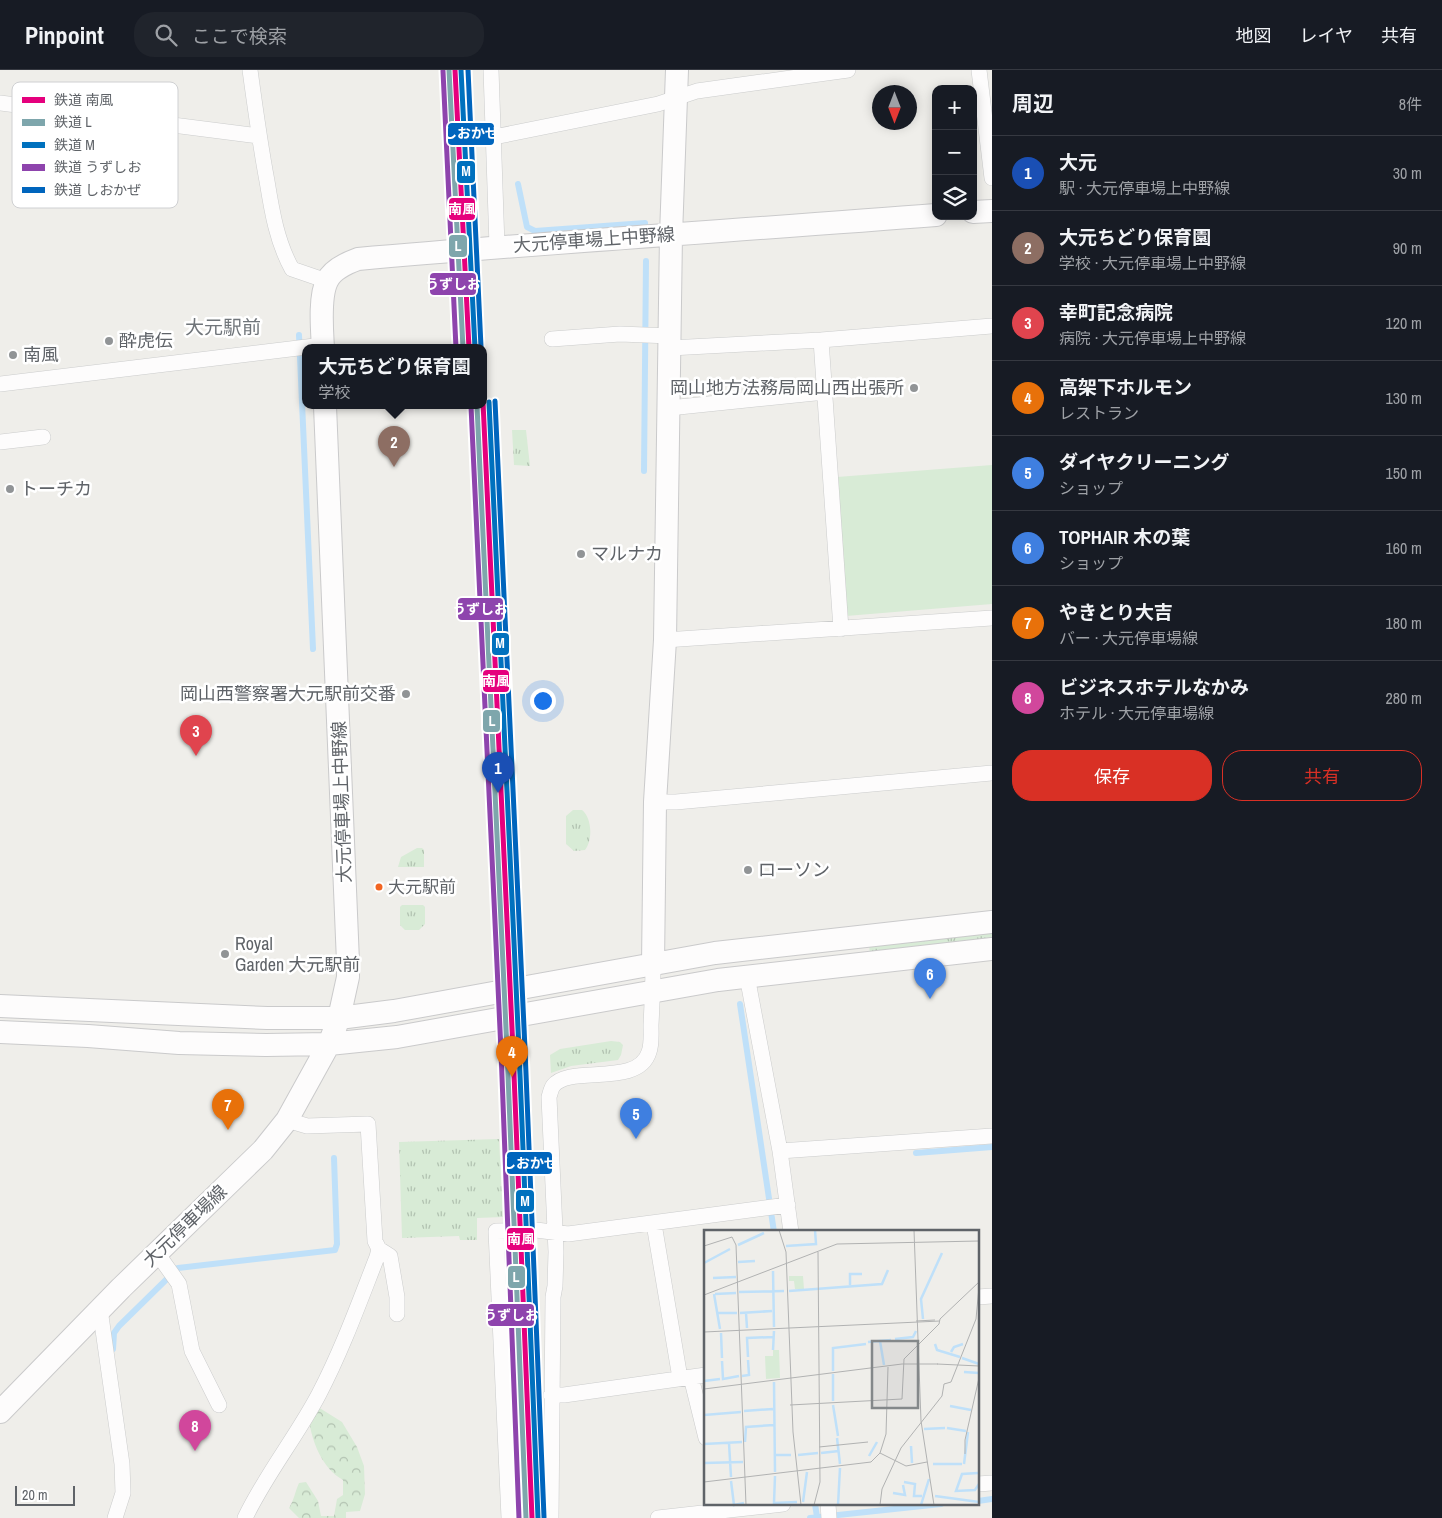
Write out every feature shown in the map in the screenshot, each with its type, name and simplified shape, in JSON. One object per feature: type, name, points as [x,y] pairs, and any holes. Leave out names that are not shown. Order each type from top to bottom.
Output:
[{"type":"street","points":[[250,70],[271,204],[282,250],[292,269],[327,281],[312,344]]},
{"type":"street","points":[[491,70],[497,246]]},
{"type":"street","points":[[551,1518],[553,1297],[556,1277],[549,1097],[553,1086],[561,1080],[637,1068],[645,1061],[649,1052],[654,964],[655,802],[665,640],[671,236],[677,70]]},
{"type":"street","points":[[494,137],[658,104],[696,91],[848,70]]},
{"type":"street","points":[[979,70],[992,178]]},
{"type":"street","points":[[178,125],[259,136]]},
{"type":"street","points":[[977,212],[992,211]]},
{"type":"street","name":"大元停車場上中野線","points":[[327,281],[347,263],[358,259],[497,246],[671,236],[932,215]]},
{"type":"street","points":[[552,339],[620,334],[645,335],[670,342],[821,340],[992,326]]},
{"type":"street","points":[[821,340],[841,628]]},
{"type":"street","points":[[0,384],[302,348]]},
{"type":"street","points":[[669,408],[825,392]]},
{"type":"street","name":"大元停車場上中野線","points":[[325,409],[348,962],[348,977],[339,1018]]},
{"type":"street","points":[[0,442],[43,437]]},
{"type":"street","points":[[665,640],[992,618]]},
{"type":"street","points":[[655,802],[676,802],[992,773]]},
{"type":"street","points":[[0,1006],[267,1018],[339,1018],[394,1011],[716,953],[992,922]]},
{"type":"street","points":[[0,1032],[179,1043],[329,1044],[397,1038],[653,991],[747,976],[992,950]]},
{"type":"street","points":[[747,976],[780,1151],[777,1207],[790,1230]]},
{"type":"street","name":"大元停車場線","points":[[0,1412],[157,1252],[263,1150],[288,1120],[329,1044],[339,1018]]},
{"type":"street","points":[[288,1120],[307,1126],[368,1124],[375,1241],[379,1249],[390,1256],[397,1297],[397,1314]]},
{"type":"street","points":[[780,1151],[992,1136]]},
{"type":"street","points":[[509,1518],[496,1231],[536,1230],[555,1234],[568,1234],[777,1207]]},
{"type":"street","points":[[654,1224],[704,1429]]},
{"type":"street","points":[[245,1518],[255,1496],[319,1394],[344,1342],[378,1257],[379,1249]]},
{"type":"street","points":[[157,1252],[179,1284],[192,1351],[219,1405]]},
{"type":"street","points":[[979,1297],[992,1296]]},
{"type":"street","points":[[100,1309],[122,1464],[124,1492],[115,1518]]},
{"type":"street","points":[[551,1395],[564,1395],[692,1377]]},
{"type":"street","points":[[979,1484],[992,1483]]},
{"type":"street","points":[[658,1518],[713,1508],[748,1506]]},
{"type":"green space","points":[[512,430],[526,430],[530,466],[514,465]]},
{"type":"green space","points":[[992,465],[992,604],[846,616],[837,477]]},
{"type":"green space","points":[[573,810],[582,810],[588,818],[590,835],[588,846],[585,850],[574,851],[566,844],[566,816]]},
{"type":"green space","points":[[417,848],[424,850],[424,867],[398,867],[401,857]]},
{"type":"green space","points":[[402,905],[423,905],[425,907],[425,924],[419,930],[405,930],[400,925],[400,907]]},
{"type":"green space","points":[[992,931],[992,940],[870,954],[869,945]]},
{"type":"green space","points":[[611,1041],[620,1042],[623,1045],[618,1060],[571,1066],[551,1073],[550,1055],[560,1049]]},
{"type":"green space","points":[[499,1139],[503,1217],[477,1218],[477,1240],[460,1240],[459,1236],[402,1238],[399,1142]]},
{"type":"green space","points":[[318,1407],[342,1422],[357,1447],[364,1466],[365,1494],[360,1511],[346,1512],[346,1518],[299,1518],[289,1508],[299,1483],[306,1482],[318,1501],[321,1516],[334,1516],[337,1499],[343,1495],[343,1480],[329,1469],[324,1462],[313,1437],[309,1420]]},
{"type":"waterway","points":[[518,184],[527,227],[535,231],[645,223],[645,225]]},
{"type":"waterway","points":[[644,471],[646,261]]},
{"type":"waterway","points":[[299,335],[302,402]]},
{"type":"waterway","points":[[302,409],[313,649]]},
{"type":"waterway","points":[[740,1004],[774,1230]]},
{"type":"waterway","points":[[916,1153],[992,1147]]},
{"type":"waterway","points":[[113,1349],[114,1333],[119,1326],[178,1268],[335,1250],[337,1244],[334,1158]]},
{"type":"waterway","points":[[979,1501],[992,1499]]},
{"type":"waterway","points":[[815,1506],[817,1517]]},
{"type":"waterway","points":[[810,1518],[922,1506]]},
{"type":"rail line","name":"L","points":[[449,70],[463,344]]},
{"type":"rail line","name":"南風","points":[[455,70],[469,344]]},
{"type":"rail line","name":"M","points":[[461,70],[475,344]]},
{"type":"rail line","name":"しおかぜ","points":[[468,70],[481,344]]},
{"type":"rail line","name":"うずしお","points":[[443,71],[456,344]]},
{"type":"rail line","name":"しおかぜ","points":[[495,401],[525,1049],[544,1517]]},
{"type":"rail line","name":"M","points":[[489,402],[519,1050],[538,1518]]},
{"type":"rail line","name":"うずしお","points":[[471,409],[501,1051],[519,1518]]},
{"type":"rail line","name":"L","points":[[477,409],[507,1050],[526,1518]]},
{"type":"rail line","name":"南風","points":[[483,409],[513,1050],[532,1518]]},
{"type":"place","name":"酔虎伝","points":[[109,341]]},
{"type":"place","name":"南風","points":[[13,355]]},
{"type":"place","name":"岡山地方法務局岡山西出張所","points":[[914,388]]},
{"type":"place","name":"大元ちどり保育園","points":[[394,467]]},
{"type":"place","name":"トーチカ","points":[[10,489]]},
{"type":"place","name":"マルナカ","points":[[581,554]]},
{"type":"place","name":"岡山西警察署大元駅前交番","points":[[406,694]]},
{"type":"place","name":"幸町記念病院","points":[[196,756]]},
{"type":"place","name":"大元","points":[[498,793]]},
{"type":"place","name":"ローソン","points":[[748,870]]},
{"type":"place","name":"大元駅前","points":[[379,887]]},
{"type":"place","name":"Royal Garden 大元駅前","points":[[225,954]]},
{"type":"place","name":"TOPHAIR 木の葉","points":[[930,999]]},
{"type":"place","name":"高架下ホルモン","points":[[512,1077]]},
{"type":"place","name":"やきとり大吉","points":[[228,1130]]},
{"type":"place","name":"ダイヤクリーニング","points":[[636,1139]]},
{"type":"place","name":"ビジネスホテルなかみ","points":[[195,1451]]},
{"type":"district","name":"大元駅前","points":[[223,327]]}]
